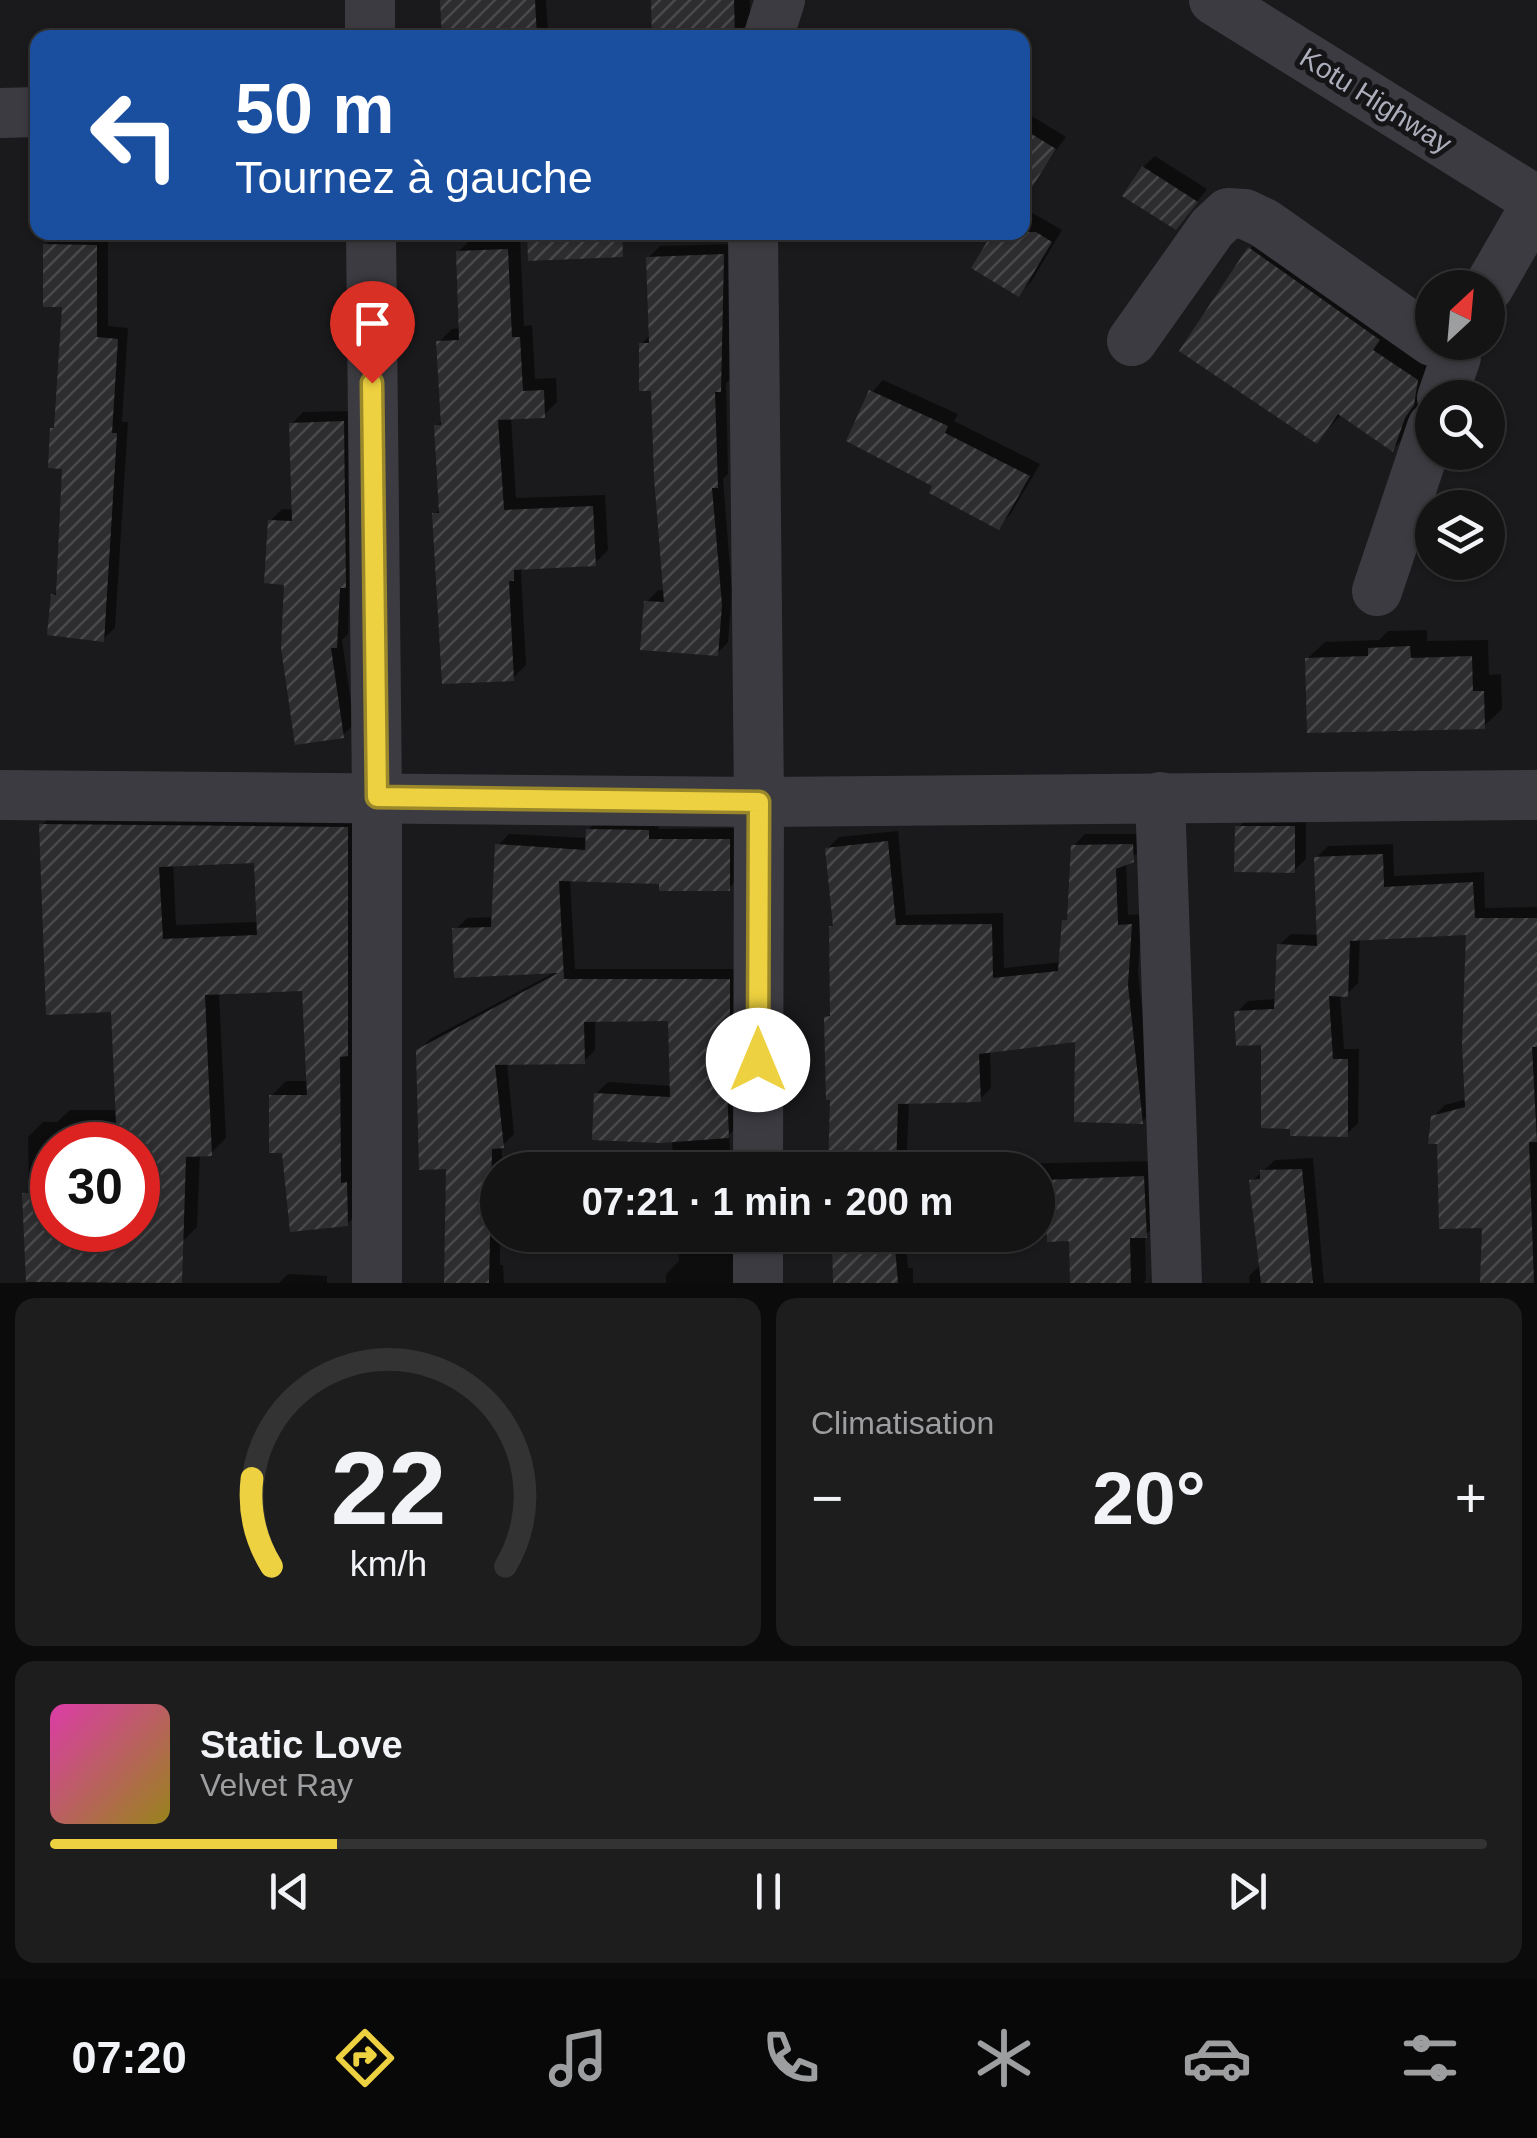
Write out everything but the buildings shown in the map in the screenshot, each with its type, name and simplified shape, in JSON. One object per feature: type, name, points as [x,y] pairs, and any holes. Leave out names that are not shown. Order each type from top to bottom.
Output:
[{"type":"street","points":[[370,0],[370,30]]},
{"type":"street","points":[[771,30],[780,0]]},
{"type":"street","name":"Kotu Highway","points":[[1214,0],[1537,202]]},
{"type":"street","points":[[0,113],[30,112]]},
{"type":"street","points":[[1498,270],[1537,202]]},
{"type":"street","points":[[1132,341],[1212,228],[1228,213],[1244,214],[1264,223],[1415,334]]},
{"type":"street","points":[[371,240],[377,797],[376,1283]]},
{"type":"street","points":[[753,240],[758,1152]]},
{"type":"street","points":[[1376,591],[1417,470]]},
{"type":"street","points":[[0,795],[759,802],[1537,796]]},
{"type":"street","points":[[1160,798],[1177,1283]]},
{"type":"street","points":[[758,1252],[758,1283]]},
{"type":"route","points":[[372,383],[377,797],[759,802],[758,1060]]}]
